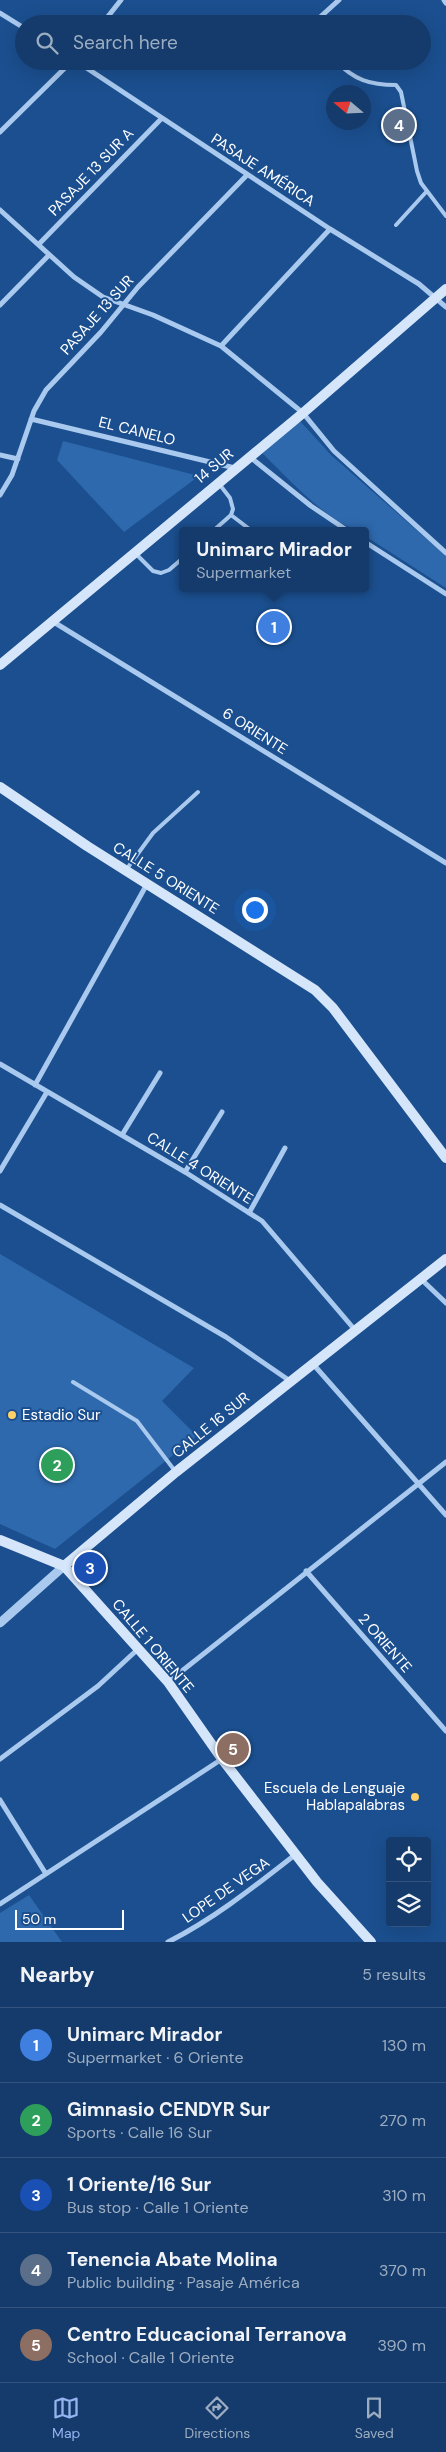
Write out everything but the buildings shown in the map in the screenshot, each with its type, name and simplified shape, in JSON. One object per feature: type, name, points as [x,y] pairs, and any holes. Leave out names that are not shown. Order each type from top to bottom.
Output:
[{"type":"main road","name":"14 SUR","points":[[0,665],[302,414],[446,289]]},
{"type":"main road","name":"CALLE 5 ORIENTE","points":[[0,787],[126,870],[309,986],[325,999],[446,1158]]},
{"type":"main road","name":"CALLE 16 SUR","points":[[64,1566],[176,1472],[446,1259]]},
{"type":"main road","name":"CALLE 1 ORIENTE","points":[[0,1540],[64,1566],[168,1682],[222,1759],[296,1854],[339,1908],[371,1942]]},
{"type":"street","points":[[109,15],[120,0]]},
{"type":"street","points":[[322,15],[339,0]]},
{"type":"street","points":[[0,13],[15,22]]},
{"type":"street","points":[[0,132],[65,70]]},
{"type":"street","name":"PASAJE AMÉRICA","points":[[88,70],[437,297]]},
{"type":"street","name":"PASAJE 13 SUR A","points":[[39,244],[162,118]]},
{"type":"street","name":"PASAJE 13 SUR","points":[[0,496],[8,484],[31,419],[40,400],[54,380],[101,332],[121,306],[247,174]]},
{"type":"street","points":[[0,210],[83,285],[121,306],[153,315],[221,346],[302,414],[334,451],[446,553]]},
{"type":"street","points":[[221,346],[330,229]]},
{"type":"street","points":[[0,304],[49,255]]},
{"type":"street","points":[[437,297],[446,307]]},
{"type":"street","name":"EL CANELO","points":[[31,419],[236,468]]},
{"type":"street","points":[[0,455],[18,459]]},
{"type":"street","points":[[250,457],[311,506],[342,527]]},
{"type":"street","points":[[369,545],[446,594]]},
{"type":"street","name":"6 ORIENTE","points":[[52,620],[446,863]]},
{"type":"street","points":[[35,1085],[148,884]]},
{"type":"street","name":"CALLE 4 ORIENTE","points":[[0,1064],[185,1172],[262,1221],[355,1330]]},
{"type":"street","points":[[122,1135],[160,1073]]},
{"type":"street","points":[[0,1171],[47,1092]]},
{"type":"street","points":[[185,1172],[222,1112]]},
{"type":"street","points":[[249,1213],[285,1148]]},
{"type":"street","points":[[0,1204],[226,1338],[290,1381]]},
{"type":"street","points":[[421,1278],[446,1303]]},
{"type":"street","points":[[313,1364],[446,1515]]},
{"type":"street","points":[[168,1682],[446,1462]]},
{"type":"street","name":"CALLE 16 SUR","points":[[0,1622],[64,1566]]},
{"type":"street","name":"2 ORIENTE","points":[[306,1571],[446,1731]]},
{"type":"street","points":[[0,1759],[98,1686],[138,1649]]},
{"type":"street","points":[[0,1904],[222,1759]]},
{"type":"street","points":[[0,1800],[46,1874]]},
{"type":"street","name":"LOPE DE VEGA","points":[[168,1942],[188,1932],[234,1901],[296,1854]]},
{"type":"lane","points":[[344,70],[363,82],[396,86],[401,92],[416,171],[427,191],[446,216]]},
{"type":"lane","points":[[396,225],[427,191]]},
{"type":"lane","points":[[218,483],[233,505],[231,515],[218,527]]},
{"type":"lane","points":[[231,515],[247,527]]},
{"type":"lane","points":[[134,552],[153,571],[161,573],[169,570],[179,561]]},
{"type":"lane","points":[[126,870],[153,833],[198,792]]},
{"type":"lane","points":[[73,1382],[137,1421],[176,1472]]},
{"type":"shaded area","points":[[300,421],[331,455],[446,556],[446,588],[369,539],[369,527],[349,527],[325,512],[296,487],[262,453]]},
{"type":"shaded area","points":[[63,441],[199,476],[124,532],[57,460]]},
{"type":"shaded area","points":[[0,1254],[194,1368],[162,1401],[197,1436],[55,1549],[0,1524]]},
{"type":"shaded area","points":[[29,1895],[62,1942],[0,1942],[0,1913]]},
{"type":"place","name":"Tenencia Abate Molina","points":[[399,125]]},
{"type":"place","name":"Unimarc Mirador","points":[[274,627]]},
{"type":"place","name":"Estadio Sur","points":[[12,1415]]},
{"type":"place","name":"Gimnasio CENDYR Sur","points":[[57,1465]]},
{"type":"place","name":"1 Oriente/16 Sur","points":[[90,1568]]},
{"type":"place","name":"Centro Educacional Terranova","points":[[233,1749]]},
{"type":"place","name":"Escuela de Lenguaje Hablapalabras","points":[[415,1797]]}]
